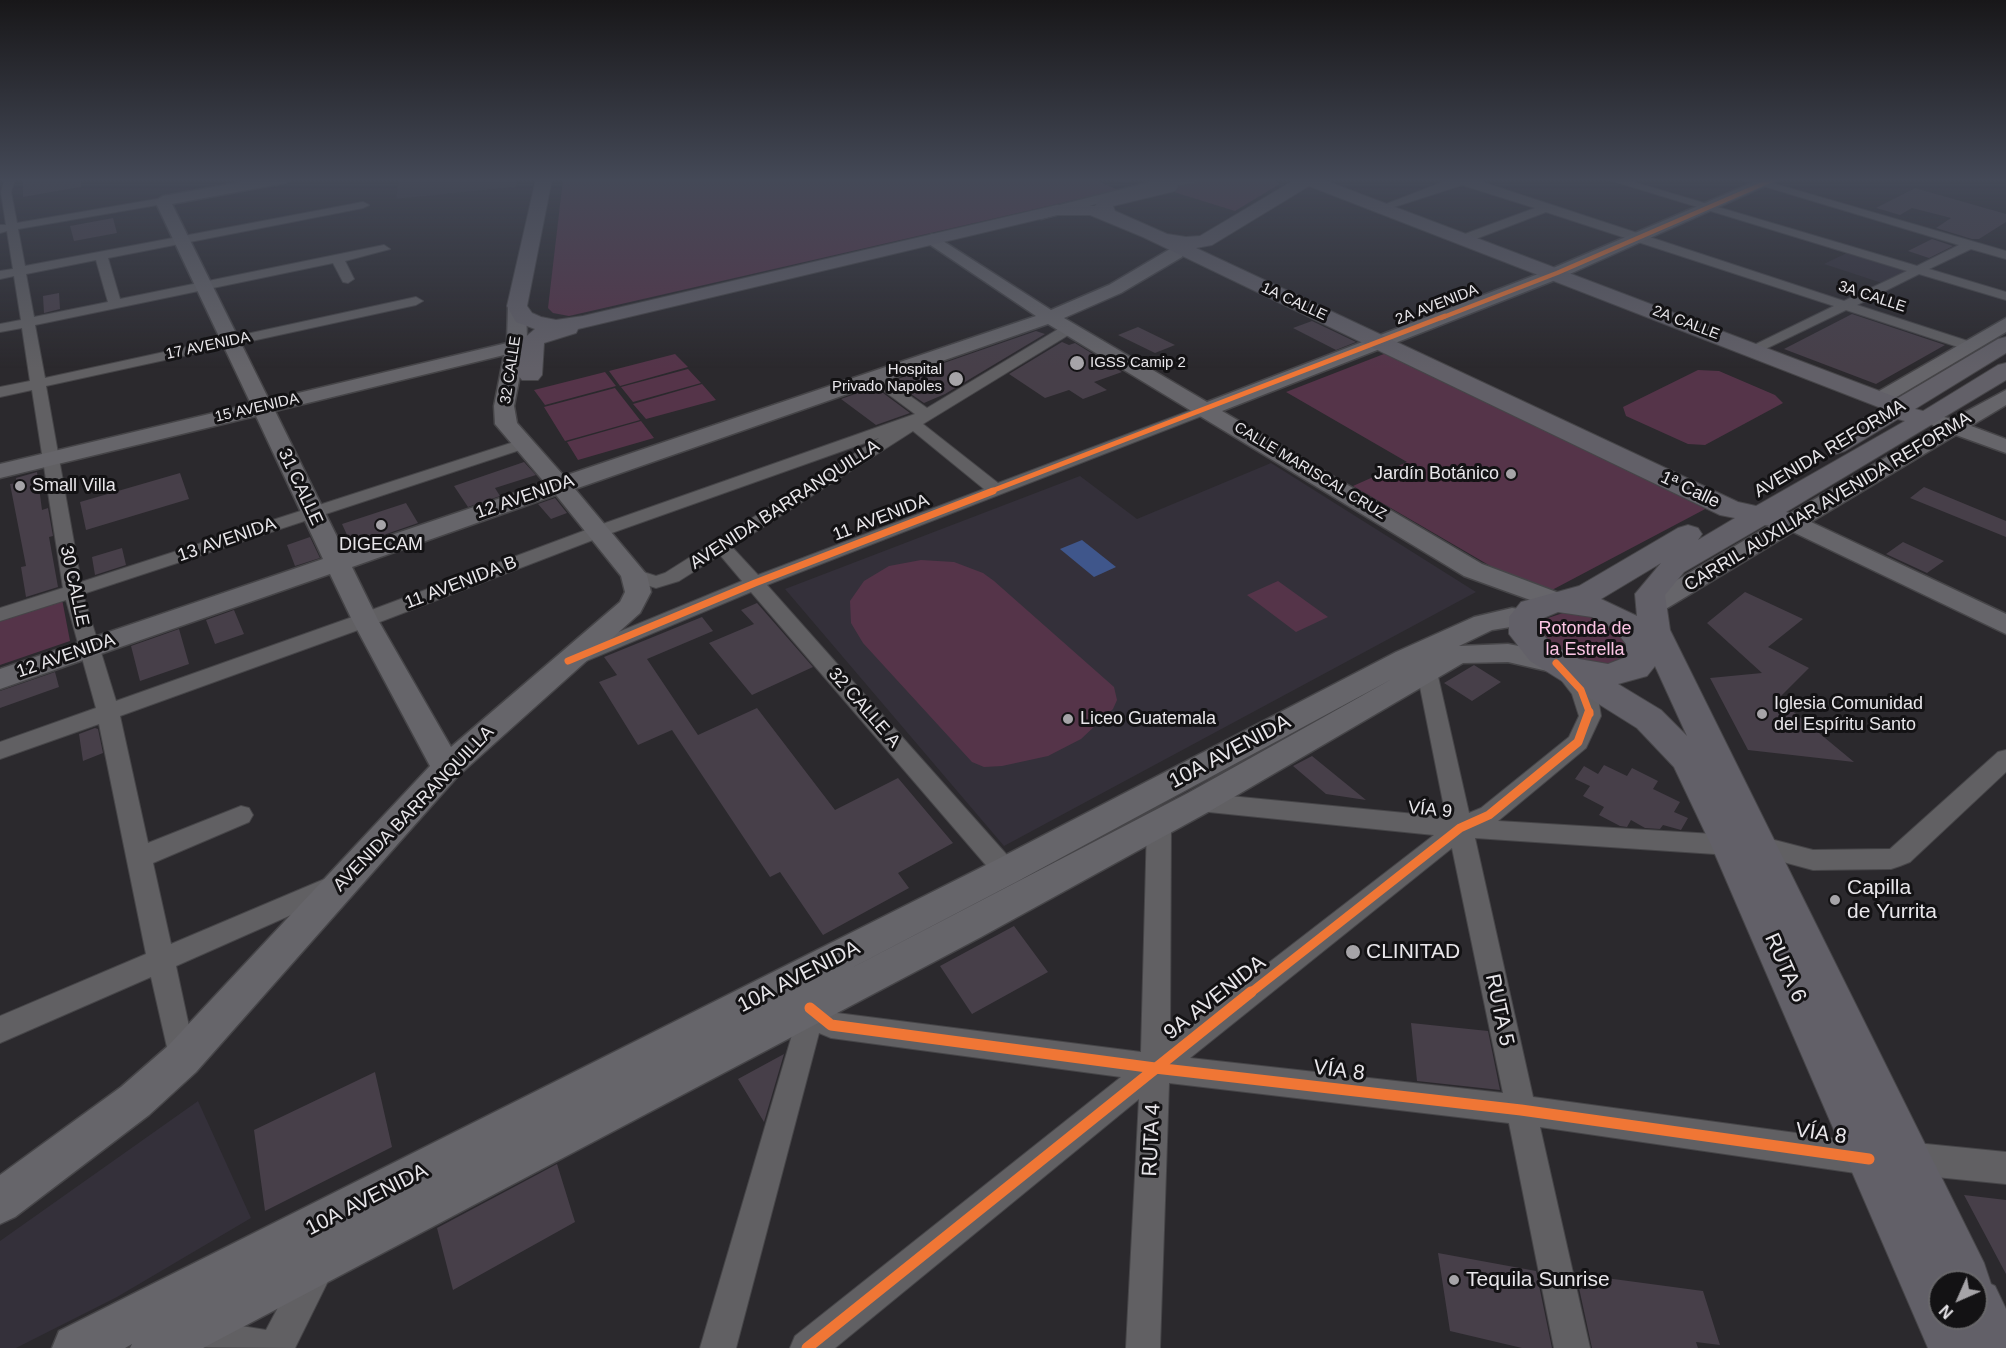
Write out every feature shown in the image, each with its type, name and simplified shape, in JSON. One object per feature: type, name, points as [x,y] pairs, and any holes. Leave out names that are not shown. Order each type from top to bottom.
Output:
[{"type":"main road","name":"32 CALLE","points":[[531,242],[517,306],[527,320],[545,325],[563,325],[613,315]]},
{"type":"main road","points":[[548,255],[550,242]]},
{"type":"main road","points":[[530,375],[531,345],[534,339],[613,315],[920,242]]},
{"type":"main road","name":"1A CALLE","points":[[1168,242],[1379,342]]},
{"type":"main road","name":"2A CALLE","points":[[1473,242],[1917,411]]},
{"type":"main road","points":[[541,287],[536,304],[544,315],[570,319],[613,315]]},
{"type":"main road","name":"1ª Calle","points":[[1379,342],[1730,509],[1791,522]]},
{"type":"main road","name":"AVENIDA REFORMA","points":[[1649,629],[1650,594],[1674,566],[1760,515],[1917,411],[2006,344]]},
{"type":"main road","name":"AVENIDA REFORMA","points":[[1558,602],[1590,593],[1730,509],[1917,411],[2006,370]]},
{"type":"main road","points":[[1558,602],[1586,604],[1614,615],[1635,632],[1649,629],[1642,660],[1635,668],[1623,673],[1608,675],[1564,666],[1531,644],[1525,634],[1525,617],[1537,606],[1558,602]]},
{"type":"main road","name":"RUTA 6","points":[[1649,629],[1674,671],[1745,846],[1888,1159],[1928,1277]]},
{"type":"main road","name":"RUTA 6","points":[[1564,666],[1629,705],[1671,740],[1688,759],[1745,846]]},
{"type":"main road","name":"RUTA 6","points":[[1888,1159],[1957,1270]]},
{"type":"main road","points":[[1948,1330],[1956,1348]]},
{"type":"main road","points":[[1988,1330],[1996,1348]]},
{"type":"street","name":"30 CALLE","points":[[7,242],[10,273],[28,322],[73,592],[108,712],[182,1059]]},
{"type":"street","points":[[10,273],[172,242]]},
{"type":"street","name":"31 CALLE","points":[[183,242],[365,620],[447,768]]},
{"type":"street","name":"CALLE MARISCAL CRUZ","points":[[936,242],[1050,317],[1473,570],[1558,602]]},
{"type":"street","name":"2A CALLE","points":[[1478,242],[1492,249]]},
{"type":"street","name":"2A AVENIDA","points":[[1207,409],[1632,242]]},
{"type":"street","name":"3A CALLE","points":[[1648,242],[1969,346]]},
{"type":"street","points":[[1823,242],[2006,296]]},
{"type":"street","points":[[1964,242],[2006,255]]},
{"type":"street","points":[[1755,350],[1971,244]]},
{"type":"street","points":[[0,328],[384,249]]},
{"type":"street","points":[[1050,317],[1115,290],[1176,253]]},
{"type":"street","points":[[101,256],[115,304]]},
{"type":"street","points":[[337,258],[348,279]]},
{"type":"street","name":"AVENIDA BARRANQUILLA","points":[[0,1202],[135,1101],[182,1059],[447,768],[631,607],[638,592],[634,576],[656,582],[672,577],[920,418],[1178,263],[1195,262],[1217,266]]},
{"type":"street","points":[[1050,317],[1068,314],[1119,297]]},
{"type":"street","name":"17 AVENIDA","points":[[0,392],[416,301]]},
{"type":"street","name":"32 CALLE","points":[[517,306],[515,343],[504,414],[506,424],[600,531],[634,576]]},
{"type":"street","name":"12 AVENIDA","points":[[0,679],[1050,317]]},
{"type":"street","name":"CARRIL AUXILIAR AVENIDA REFORMA","points":[[1649,629],[1791,522],[1917,411],[1969,346],[2006,324]]},
{"type":"street","points":[[515,343],[524,346],[530,375]]},
{"type":"street","name":"15 AVENIDA","points":[[0,471],[515,343]]},
{"type":"street","name":"32 CALLE","points":[[530,375],[521,400],[521,414],[527,429],[546,454],[560,485]]},
{"type":"street","points":[[874,377],[996,490]]},
{"type":"street","name":"CARRIL AUXILIAR AVENIDA REFORMA","points":[[1917,411],[2006,396]]},
{"type":"street","name":"11 AVENIDA","points":[[568,661],[755,583],[1207,409]]},
{"type":"street","name":"2A CALLE","points":[[1917,411],[2006,446]]},
{"type":"street","name":"11 AVENIDA B","points":[[0,751],[365,620],[600,531],[920,418]]},
{"type":"street","name":"13 AVENIDA","points":[[0,615],[523,444]]},
{"type":"street","name":"1ª Calle","points":[[1791,522],[2006,625]]},
{"type":"street","name":"32 CALLE A","points":[[721,545],[1006,871]]},
{"type":"street","name":"CALLE MARISCAL CRUZ","points":[[1473,570],[1525,617]]},
{"type":"street","points":[[1492,621],[1502,606],[1494,589]]},
{"type":"street","name":"10A AVENIDA","points":[[156,1335],[1006,871],[1406,659],[1492,621],[1525,617]]},
{"type":"street","name":"10A AVENIDA","points":[[76,1348],[156,1335],[320,1263],[1159,824],[1454,656],[1467,653],[1508,653],[1564,666]]},
{"type":"street","name":"9A AVENIDA","points":[[807,1348],[1155,1068],[1460,828],[1489,815],[1578,742],[1590,716],[1588,704],[1564,666]]},
{"type":"street","name":"RUTA 5","points":[[1427,672],[1572,1348]]},
{"type":"street","name":"VÍA 9","points":[[1198,802],[1460,828],[1745,846],[1813,860],[1892,859],[1901,855],[2006,758]]},
{"type":"street","points":[[139,858],[241,815]]},
{"type":"street","name":"RUTA 4","points":[[1143,1348],[1155,1068],[1159,824]]},
{"type":"street","points":[[718,1348],[814,1006],[849,978],[999,898],[1008,888],[1006,871]]},
{"type":"street","points":[[0,1030],[343,881]]},
{"type":"street","name":"VÍA 8","points":[[814,1006],[831,1025],[1155,1068],[1521,1110],[1888,1159],[2006,1168]]},
{"type":"street","points":[[276,1348],[320,1263]]},
{"type":"street","points":[[156,1335],[268,1348]]},
{"type":"shaded area","points":[[1853,250],[1912,268],[1882,283],[1824,264]]},
{"type":"shaded area","name":"Liceo Guatemala","points":[[1271,463],[1476,592],[1004,846],[785,589],[1080,476],[1137,519]]},
{"type":"shaded area","points":[[198,1101],[251,1218],[117,1297],[16,1348],[0,1348],[0,1241]]},
{"type":"green space","points":[[556,242],[892,242],[569,316],[553,313],[548,308]]},
{"type":"green space","name":"Jardín Botánico","points":[[1389,352],[1709,507],[1552,590],[1523,585],[1353,486],[1407,462],[1286,392]]},
{"type":"green space","points":[[675,354],[688,367],[620,386],[609,371]]},
{"type":"green space","points":[[688,369],[701,383],[633,402],[621,387]]},
{"type":"green space","points":[[1698,370],[1719,371],[1775,395],[1783,403],[1705,445],[1688,444],[1626,416],[1623,407]]},
{"type":"green space","points":[[605,372],[616,386],[545,405],[534,390]]},
{"type":"green space","points":[[702,384],[716,400],[646,419],[633,404]]},
{"type":"green space","points":[[615,388],[640,420],[565,441],[544,407]]},
{"type":"green space","points":[[641,421],[654,438],[578,460],[567,442]]},
{"type":"green space","points":[[921,560],[954,562],[983,573],[994,581],[1114,687],[1117,700],[1113,709],[1081,739],[1048,756],[1002,766],[984,767],[972,762],[863,643],[851,623],[850,601],[864,581],[889,566]]},
{"type":"green space","points":[[1278,581],[1328,617],[1296,632],[1247,595]]},
{"type":"green space","points":[[62,599],[70,641],[0,665],[0,619]]},
{"type":"green space","name":"Rotonda de la Estrella","points":[[1566,612],[1581,613],[1610,623],[1628,641],[1626,659],[1604,666],[1559,653],[1542,635],[1541,626],[1545,619]]},
{"type":"water","points":[[1082,540],[1116,567],[1094,577],[1060,549]]},
{"type":"building","points":[[1926,242],[1941,242],[1953,246],[1929,258],[1908,251]]},
{"type":"building","points":[[59,293],[60,309],[44,313],[43,296]]},
{"type":"building","points":[[1852,314],[1945,345],[1876,384],[1784,349]]},
{"type":"building","points":[[1312,321],[1356,342],[1336,350],[1293,328]]},
{"type":"building","points":[[1138,327],[1175,345],[1155,353],[1118,335]]},
{"type":"building","points":[[1036,331],[1045,334],[945,394],[924,403],[892,381]]},
{"type":"building","name":"IGSS Camip 2","points":[[1062,342],[1069,345],[1075,343],[1122,372],[1094,382],[1107,390],[1083,399],[1069,390],[1045,398],[1009,374]]},
{"type":"building","points":[[875,387],[910,413],[876,425],[841,399]]},
{"type":"building","points":[[524,462],[536,475],[495,488],[500,496],[468,507],[454,486]]},
{"type":"building","points":[[37,472],[42,510],[48,508],[53,536],[49,537],[58,587],[26,597],[21,567],[26,566],[10,484],[17,483],[16,478]]},
{"type":"building","points":[[180,473],[189,499],[86,530],[80,502]]},
{"type":"building","points":[[1924,487],[2006,521],[2006,537],[1910,498]]},
{"type":"building","points":[[555,498],[567,513],[551,519],[538,504]]},
{"type":"building","name":"DIGECAM","points":[[406,503],[418,523],[352,546],[342,524]]},
{"type":"building","points":[[310,537],[320,558],[295,566],[287,545]]},
{"type":"building","points":[[1903,542],[1944,561],[1927,573],[1886,554]]},
{"type":"building","points":[[122,548],[126,565],[95,575],[92,557]]},
{"type":"building","points":[[1745,592],[1803,619],[1768,647],[1809,668],[1778,699],[1854,762],[1748,750],[1710,678],[1762,673],[1707,623]]},
{"type":"building","points":[[757,603],[813,667],[752,695],[709,643],[754,624],[741,610]]},
{"type":"building","points":[[234,610],[244,634],[215,644],[206,620]]},
{"type":"building","points":[[702,617],[713,631],[647,659],[698,735],[757,708],[835,810],[898,778],[953,843],[898,873],[909,888],[823,935],[780,872],[770,877],[672,730],[638,745],[599,682],[617,675],[604,657]]},
{"type":"building","points":[[179,629],[189,664],[140,681],[131,646]]},
{"type":"building","points":[[1474,665],[1501,682],[1472,701],[1444,683]]},
{"type":"building","points":[[55,672],[59,687],[0,708],[0,691]]},
{"type":"building","points":[[98,729],[103,753],[83,761],[79,734]]},
{"type":"building","points":[[1312,756],[1366,800],[1326,794],[1293,766]]},
{"type":"building","points":[[1604,765],[1627,776],[1632,768],[1658,781],[1653,789],[1680,802],[1674,812],[1688,818],[1681,830],[1663,825],[1660,829],[1645,828],[1631,820],[1627,827],[1620,826],[1599,815],[1604,807],[1583,796],[1590,786],[1575,779],[1584,766],[1598,774]]},
{"type":"building","points":[[1014,926],[1048,972],[972,1014],[940,966]]},
{"type":"building","points":[[1411,1023],[1488,1031],[1500,1090],[1417,1081]]},
{"type":"building","points":[[784,1054],[764,1122],[738,1079]]},
{"type":"building","points":[[375,1072],[392,1147],[265,1211],[254,1130]]},
{"type":"building","points":[[557,1164],[575,1222],[453,1290],[437,1228]]},
{"type":"building","points":[[1964,1195],[2006,1200],[2006,1274]]},
{"type":"building","points":[[1438,1253],[1536,1271],[1552,1348],[1522,1348],[1450,1331]]},
{"type":"building","points":[[1576,1274],[1703,1291],[1720,1345],[1696,1342],[1698,1348],[1592,1348]]},
{"type":"cycle path","points":[[568,661],[755,583],[1557,273],[1629,242]]},
{"type":"cycle path","points":[[807,1348],[1155,1068],[1460,828],[1489,815],[1578,742],[1590,716],[1588,704],[1581,690],[1556,663]]},
{"type":"cycle path","points":[[810,1008],[831,1025],[1155,1068],[1521,1110],[1869,1159]]},
{"type":"place","name":"IGSS Camip 2","points":[[1077,363]]},
{"type":"place","name":"Hospital Privado Napoles","points":[[956,379]]},
{"type":"place","name":"Jardín Botánico","points":[[1511,474]]},
{"type":"place","name":"Small Villa","points":[[20,486]]},
{"type":"place","name":"DIGECAM","points":[[381,525]]},
{"type":"place","name":"Iglesia Comunidad del Espíritu Santo","points":[[1762,714]]},
{"type":"place","name":"Liceo Guatemala","points":[[1068,719]]},
{"type":"place","name":"Capilla de Yurrita","points":[[1835,900]]},
{"type":"place","name":"CLINITAD","points":[[1353,952]]},
{"type":"place","name":"Tequila Sunrise","points":[[1454,1280]]}]
